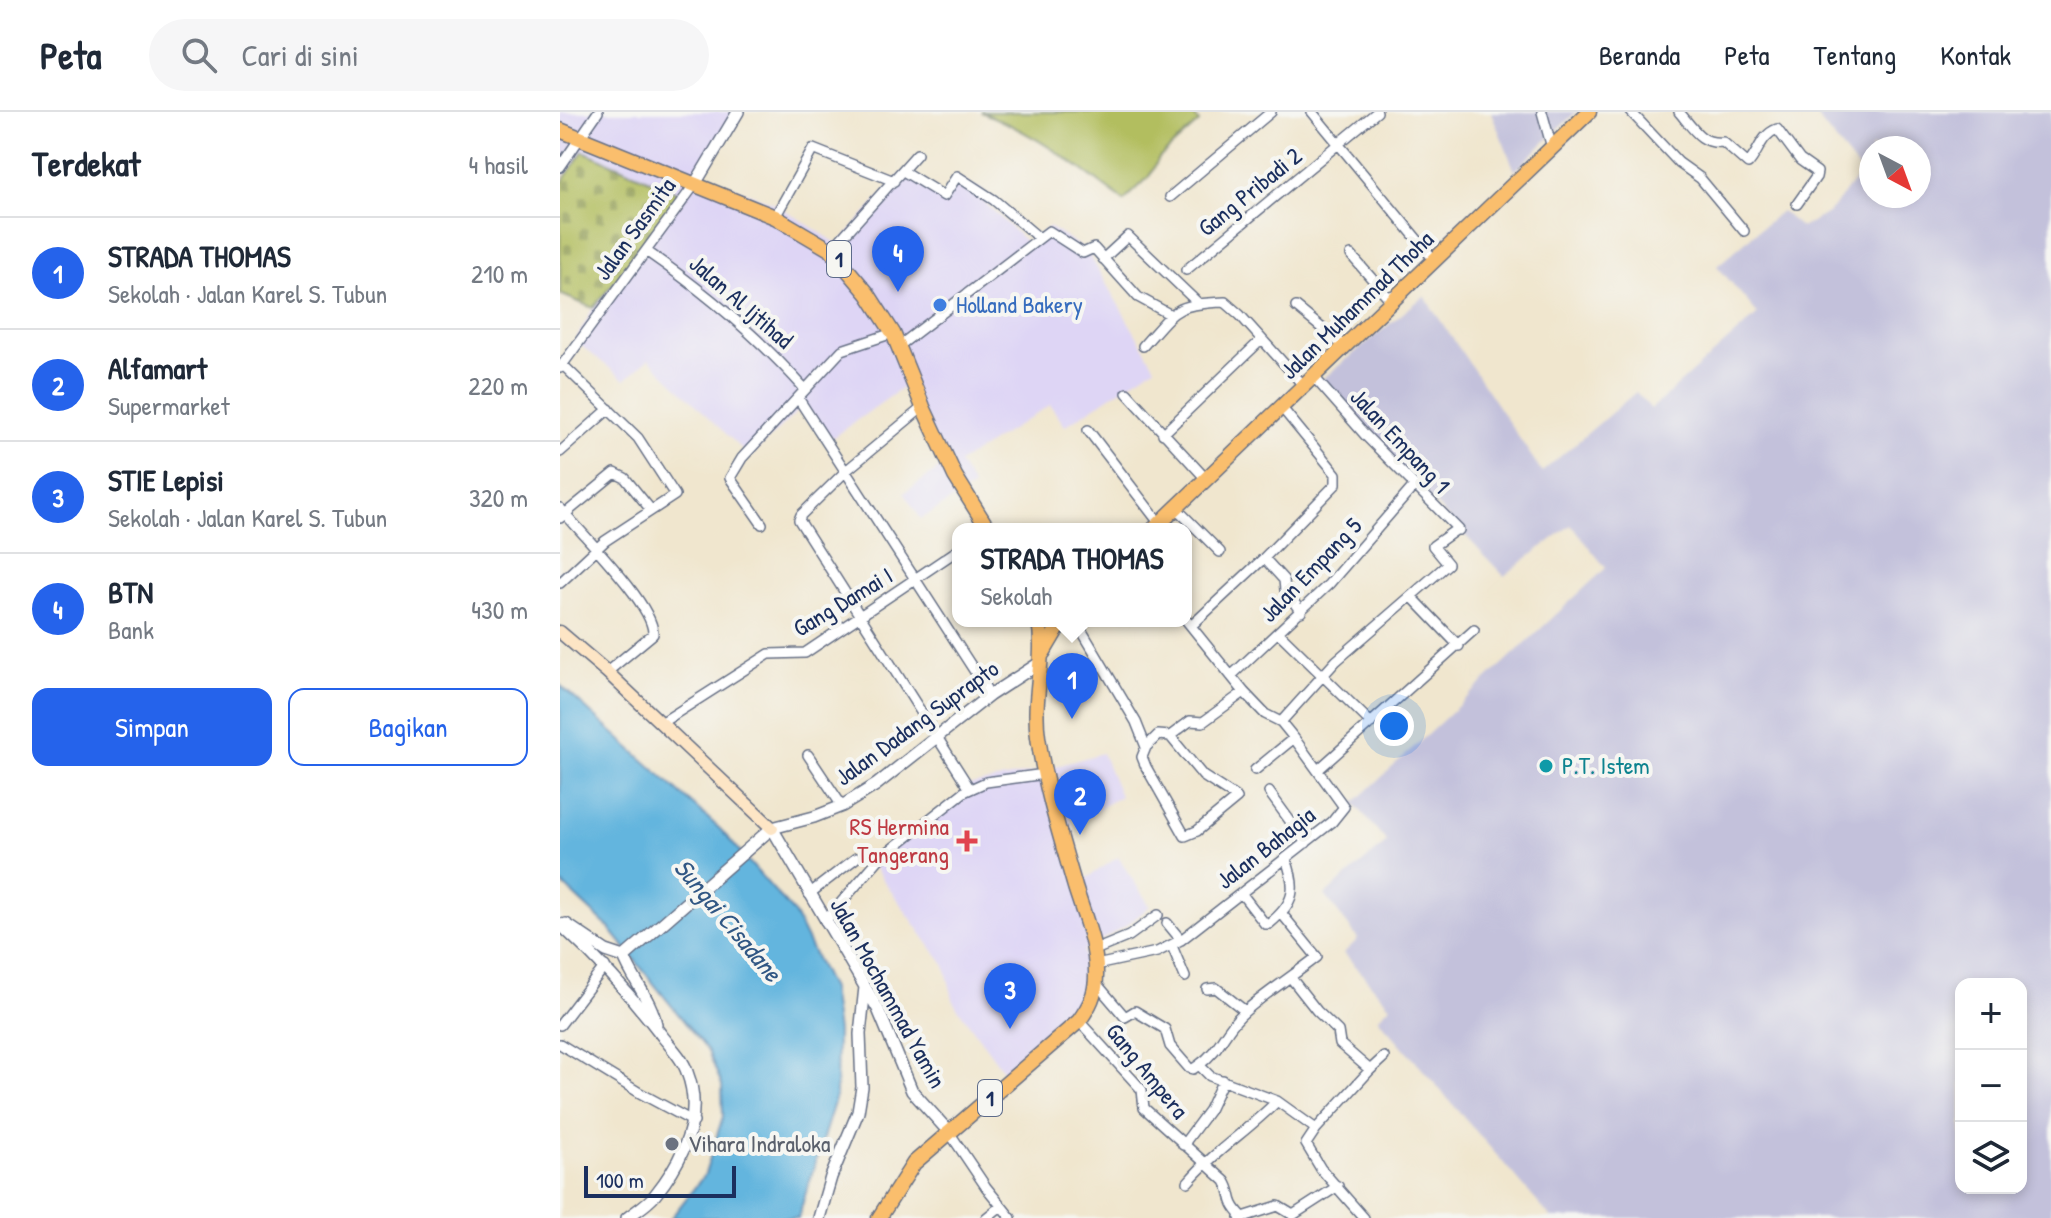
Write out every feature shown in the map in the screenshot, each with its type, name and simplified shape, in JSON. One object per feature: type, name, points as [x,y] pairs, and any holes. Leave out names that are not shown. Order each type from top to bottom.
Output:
[{"type":"main road","name":"Jalan Muhammad Thoha","points":[[1160,523],[1589,112]]},
{"type":"main road","name":"1","points":[[560,130],[775,217],[831,250],[868,294],[896,339],[955,476],[984,523]]},
{"type":"main road","name":"1","points":[[879,1218],[914,1163],[1079,1021],[1091,1004],[1096,983],[1095,950],[1045,774],[1037,735],[1042,658],[1039,627]]},
{"type":"main road","points":[[1042,658],[1059,627]]},
{"type":"main road","points":[[560,632],[607,672],[772,828]]},
{"type":"street","points":[[560,167],[598,112]]},
{"type":"street","name":"Jalan Sasmita","points":[[561,367],[695,184],[738,112]]},
{"type":"street","points":[[1170,197],[1271,112]]},
{"type":"street","points":[[1312,112],[1435,261]]},
{"type":"street","name":"Gang Pribadi 2","points":[[1186,270],[1377,112]]},
{"type":"street","points":[[1542,112],[1552,148]]},
{"type":"street","points":[[1631,112],[1679,163],[1700,178],[1744,231]]},
{"type":"street","points":[[1679,112],[1705,141],[1711,144],[1723,142],[1748,164],[1757,155],[1758,146],[1772,130],[1777,129],[1800,160],[1817,172],[1797,204]]},
{"type":"street","points":[[775,217],[813,149],[894,181]]},
{"type":"street","points":[[831,250],[917,154]]},
{"type":"street","points":[[903,171],[944,196],[957,176],[994,200],[1039,238]]},
{"type":"street","points":[[762,524],[730,478],[742,458],[842,350],[896,339],[1049,231],[1083,253],[1094,248],[1138,297],[1171,315]]},
{"type":"street","points":[[1103,259],[1128,236],[1198,303]]},
{"type":"street","name":"Jalan Al Ijtihad","points":[[646,251],[689,281],[775,355],[805,389]]},
{"type":"street","points":[[1351,255],[1388,297],[1399,296]]},
{"type":"street","name":"Jalan Empang 1","points":[[1198,303],[1225,302],[1240,315],[1263,342],[1309,382],[1458,530],[1433,546],[1448,564],[1412,597]]},
{"type":"street","points":[[1143,346],[1171,315],[1188,304],[1198,303]]},
{"type":"street","points":[[1296,307],[1345,347]]},
{"type":"street","points":[[1163,434],[1258,343],[1263,342]]},
{"type":"street","points":[[560,583],[595,549],[675,495],[638,438],[561,367]]},
{"type":"street","points":[[1127,393],[1207,480]]},
{"type":"street","points":[[798,398],[990,695]]},
{"type":"street","points":[[923,407],[847,470],[799,520],[970,789]]},
{"type":"street","points":[[1192,620],[1264,558],[1336,484],[1336,474],[1282,408]]},
{"type":"street","points":[[560,452],[609,409]]},
{"type":"street","points":[[1088,430],[1155,523]]},
{"type":"street","points":[[607,672],[653,634],[653,624],[636,597],[562,513],[615,473],[625,478],[651,510]]},
{"type":"street","name":"Jalan Empang 5","points":[[1231,676],[1350,562],[1414,486]]},
{"type":"street","points":[[1176,508],[1191,523]]},
{"type":"street","points":[[1192,524],[1220,552]]},
{"type":"street","name":"Gang Damai I","points":[[661,723],[769,654],[805,653],[952,554]]},
{"type":"street","points":[[1264,558],[1284,580],[1285,590],[1301,612]]},
{"type":"street","points":[[1281,722],[1336,661],[1412,597],[1459,646]]},
{"type":"street","points":[[1080,627],[1136,722],[1146,747]]},
{"type":"street","name":"Jalan Bahagia","points":[[1096,965],[1157,952],[1176,943],[1332,822],[1344,807],[1281,722],[1265,714],[1244,692],[1191,627]]},
{"type":"street","points":[[1318,770],[1474,630]]},
{"type":"street","points":[[1279,633],[1371,723]]},
{"type":"street","name":"Jalan Dadang Suprapto","points":[[625,955],[772,828],[842,806],[876,785],[1042,658]]},
{"type":"street","points":[[1170,736],[1203,776],[1237,798],[1197,831],[1185,836],[1146,767],[1142,757],[1146,747],[1158,735],[1170,736],[1190,721],[1203,722],[1244,692]]},
{"type":"street","points":[[1255,770],[1294,738]]},
{"type":"street","points":[[808,755],[842,806]]},
{"type":"street","points":[[825,921],[879,859],[970,789],[986,782],[1045,774]]},
{"type":"street","points":[[1269,792],[1306,843]]},
{"type":"street","name":"Jalan Mochammad Yamin","points":[[772,828],[878,1009],[912,1091],[949,1132]]},
{"type":"street","points":[[809,894],[856,858]]},
{"type":"street","points":[[1241,893],[1266,925],[1282,914],[1293,892],[1294,882],[1286,859]]},
{"type":"street","points":[[1096,983],[1125,1017],[1135,1011],[1162,1026],[1168,1033],[1170,1046],[1193,1069],[1214,1054],[1232,1024],[1245,1011],[1317,957],[1282,914]]},
{"type":"street","points":[[1095,950],[1129,936],[1158,915]]},
{"type":"street","points":[[560,923],[576,929],[606,951],[625,955],[631,976],[653,1010],[657,1029]]},
{"type":"street","points":[[560,923],[605,966],[657,1029],[686,1069],[692,1090],[694,1122],[680,1155],[654,1198],[627,1218]]},
{"type":"street","points":[[1167,923],[1185,977]]},
{"type":"street","points":[[560,1025],[605,966]]},
{"type":"street","points":[[1291,978],[1317,1011],[1338,1031],[1340,1044],[1370,1070]]},
{"type":"street","points":[[819,1218],[831,1177],[858,1112],[862,1087],[860,1034],[865,986]]},
{"type":"street","points":[[1207,989],[1216,988],[1245,1011]]},
{"type":"street","name":"Gang Ampera","points":[[1079,1021],[1142,1090],[1144,1108],[1206,1162],[1229,1187],[1231,1203],[1241,1217]]},
{"type":"street","points":[[560,1044],[694,1122]]},
{"type":"street","points":[[1364,1218],[1321,1169],[1306,1144],[1316,1129],[1384,1057]]},
{"type":"street","points":[[1199,1065],[1210,1076],[1277,1101],[1316,1129]]},
{"type":"street","points":[[1183,1145],[1209,1110],[1223,1080]]},
{"type":"street","points":[[1188,1182],[1206,1162],[1253,1126],[1277,1101]]},
{"type":"street","points":[[949,1132],[1011,1218]]},
{"type":"street","points":[[1241,1217],[1278,1206],[1293,1215],[1338,1186]]},
{"type":"street","points":[[986,1218],[1001,1206]]},
{"type":"shaded area","points":[[560,112],[733,112],[701,174],[774,203],[838,244],[903,172],[941,200],[957,179],[983,190],[980,198],[1027,243],[1049,227],[1087,251],[1155,367],[1065,426],[1050,405],[959,463],[973,487],[921,519],[904,493],[942,467],[905,386],[832,438],[804,405],[750,457],[649,359],[625,380],[575,341],[593,308],[584,151],[560,179]]},
{"type":"shaded area","points":[[1491,112],[1576,112],[1515,171]]},
{"type":"shaded area","points":[[1813,112],[2051,112],[2051,1218],[1551,1218],[1378,1018],[1390,1006],[1344,953],[1358,939],[1325,895],[1387,842],[1354,803],[1606,568],[1571,525],[1504,576],[1319,382],[1424,296],[1542,472],[1636,392],[1651,409],[1758,314],[1717,266],[1781,211],[1801,228],[1828,213],[1859,175],[1859,208],[1931,208],[1931,136],[1859,136],[1859,170]]},
{"type":"shaded area","points":[[1102,753],[1120,796],[1097,810],[1070,818],[1086,879],[1118,857],[1150,906],[1127,925],[1083,951],[1087,968],[1083,1008],[1007,1076],[954,1003],[945,966],[873,866],[971,785],[1040,771]]},
{"type":"green space","points":[[981,112],[1192,112],[1199,122],[1159,158],[1149,177],[1124,201],[1038,140]]},
{"type":"green space","points":[[583,151],[686,196],[593,308],[560,294],[560,185]]},
{"type":"water","name":"Sungai Cisadane","points":[[560,685],[720,829],[794,913],[831,989],[837,1031],[836,1096],[798,1218],[671,1218],[705,1174],[723,1116],[722,1085],[708,1051],[609,928],[560,882]]},
{"type":"place","name":"BTN","points":[[898,292]]},
{"type":"place","name":"Holland Bakery","points":[[940,305]]},
{"type":"place","name":"STRADA THOMAS","points":[[1072,719]]},
{"type":"place","name":"P.T. Istem","points":[[1546,766]]},
{"type":"place","name":"Alfamart","points":[[1080,835]]},
{"type":"place","name":"RS Hermina Tangerang","points":[[967,841]]},
{"type":"place","name":"STIE Lepisi","points":[[1010,1029]]},
{"type":"place","name":"Vihara Indraloka","points":[[672,1144]]}]
